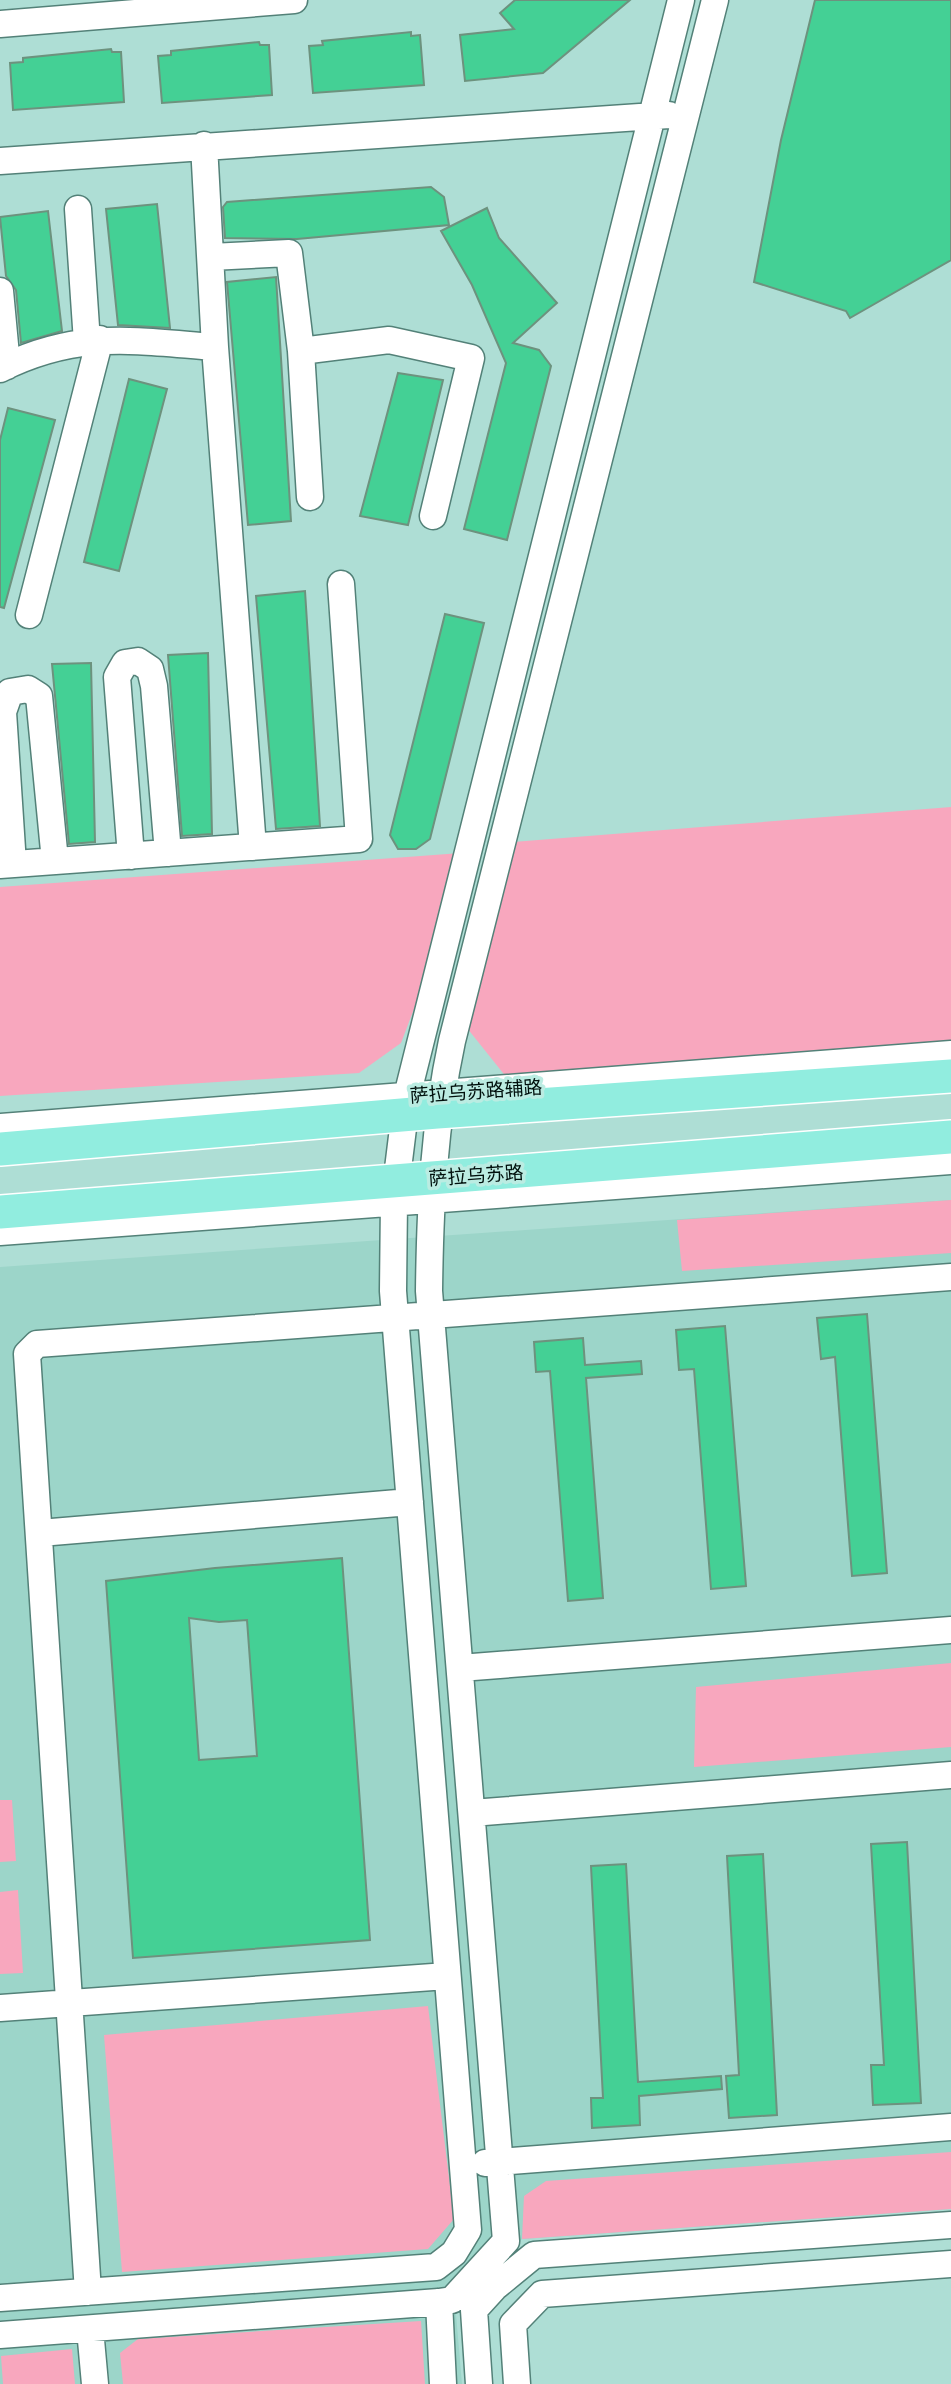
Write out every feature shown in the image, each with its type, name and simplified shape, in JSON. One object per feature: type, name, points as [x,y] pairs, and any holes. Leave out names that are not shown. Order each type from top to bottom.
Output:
[{"type":"main road","points":[[0,1149],[405,1105],[951,1076]]},
{"type":"main road","name":"萨拉乌苏路","points":[[0,1212],[430,1189],[951,1137]]},
{"type":"street","points":[[0,24],[94,8],[292,0]]},
{"type":"street","points":[[0,2298],[436,2267],[454,2253],[468,2230],[394,1304],[395,1191],[405,1105],[681,0]]},
{"type":"street","points":[[479,2384],[474,2310],[506,2241],[430,1303],[430,1189],[439,1104],[715,0]]},
{"type":"street","points":[[0,161],[687,114]]},
{"type":"street","points":[[204,145],[215,347],[253,847]]},
{"type":"street","points":[[29,615],[93,340],[78,209]]},
{"type":"street","points":[[211,257],[289,253],[301,351],[310,497]]},
{"type":"street","points":[[0,291],[4,368],[36,352],[93,340],[215,347]]},
{"type":"street","points":[[301,351],[389,340],[471,358],[433,516]]},
{"type":"street","points":[[55,861],[39,696],[28,689],[10,692],[4,712],[7,865],[359,839],[341,584]]},
{"type":"street","points":[[131,856],[117,677],[125,663],[138,661],[150,669],[154,686],[169,853]]},
{"type":"street","name":"萨拉乌苏路辅路","points":[[439,1104],[951,1054]]},
{"type":"street","name":"萨拉乌苏路辅路","points":[[0,1127],[405,1105]]},
{"type":"street","points":[[430,1189],[951,1161]]},
{"type":"street","points":[[0,1231],[395,1191]]},
{"type":"street","points":[[88,2292],[27,1354],[37,1344],[394,1304],[951,1277]]},
{"type":"street","points":[[40,1533],[410,1502]]},
{"type":"street","points":[[460,1668],[951,1630]]},
{"type":"street","points":[[472,1813],[951,1775]]},
{"type":"street","points":[[0,2008],[447,1976]]},
{"type":"street","points":[[462,2164],[951,2127]]},
{"type":"street","points":[[0,2336],[439,2302],[452,2300],[534,2255],[951,2225]]},
{"type":"street","points":[[454,2253],[523,2311]]},
{"type":"street","points":[[517,2384],[513,2324],[541,2294],[951,2264]]},
{"type":"street","points":[[439,2302],[443,2384]]},
{"type":"street","points":[[90,2329],[95,2384]]},
{"type":"shaded area","points":[[951,807],[951,1044],[515,1088],[467,1028],[513,842]]},
{"type":"shaded area","points":[[461,853],[425,980],[401,1043],[359,1073],[0,1096],[0,887]]},
{"type":"shaded area","points":[[951,1200],[951,2209],[522,2239],[456,2314],[462,2384],[0,2384],[0,1267]]},
{"type":"shaded area","points":[[951,1200],[951,1253],[682,1271],[677,1220]]},
{"type":"shaded area","points":[[951,1663],[951,1747],[694,1767],[696,1687]]},
{"type":"shaded area","points":[[0,1800],[12,1800],[16,1861],[0,1862]]},
{"type":"shaded area","points":[[18,1890],[23,1973],[0,1974],[0,1892]]},
{"type":"shaded area","points":[[428,2006],[454,2219],[428,2249],[122,2272],[104,2035]]},
{"type":"shaded area","points":[[951,2152],[951,2209],[522,2239],[524,2196],[546,2181]]},
{"type":"shaded area","points":[[421,2321],[425,2384],[123,2384],[120,2353],[138,2339]]},
{"type":"shaded area","points":[[72,2349],[75,2384],[3,2384],[1,2356]]},
{"type":"building","points":[[515,0],[630,0],[543,73],[465,81],[460,35],[514,29],[500,13]]},
{"type":"building","points":[[815,0],[951,0],[951,260],[850,318],[846,311],[754,282],[781,140]]},
{"type":"building","points":[[411,32],[411,36],[420,35],[424,85],[313,93],[309,46],[323,45],[322,41]]},
{"type":"building","points":[[259,42],[260,45],[269,45],[272,95],[162,103],[158,56],[171,55],[171,51]]},
{"type":"building","points":[[111,49],[112,52],[121,52],[124,102],[13,110],[10,63],[23,62],[23,58]]},
{"type":"building","points":[[431,187],[444,197],[449,225],[297,239],[225,238],[223,207],[227,202]]},
{"type":"building","points":[[157,204],[170,328],[118,325],[106,209]]},
{"type":"building","points":[[487,208],[499,238],[557,303],[513,343],[539,350],[551,366],[507,540],[464,529],[506,363],[472,285],[441,231]]},
{"type":"building","points":[[48,211],[62,331],[21,343],[16,290],[6,276],[0,217]]},
{"type":"building","points":[[276,277],[291,521],[248,525],[227,282]]},
{"type":"building","points":[[398,373],[443,380],[408,525],[360,516]]},
{"type":"building","points":[[129,379],[167,389],[119,571],[84,562]]},
{"type":"building","points":[[8,408],[55,420],[4,608],[0,607],[0,440]]},
{"type":"building","points":[[305,591],[320,826],[276,829],[256,596]]},
{"type":"building","points":[[445,614],[484,623],[430,839],[416,849],[398,849],[390,835]]},
{"type":"building","points":[[208,653],[212,834],[182,836],[168,655]]},
{"type":"building","points":[[91,663],[95,842],[69,844],[52,664]]},
{"type":"building","points":[[867,1314],[887,1573],[852,1576],[835,1357],[821,1359],[817,1318]]},
{"type":"building","points":[[725,1326],[746,1586],[711,1589],[694,1369],[679,1370],[676,1330]]},
{"type":"building","points":[[583,1338],[585,1365],[641,1361],[642,1374],[586,1378],[603,1598],[568,1601],[550,1371],[536,1372],[534,1342]]},
{"type":"building","points":[[342,1558],[370,1940],[133,1958],[106,1581],[215,1568]],"holes":[[[189,1618],[219,1622],[247,1620],[257,1756],[199,1760]]]},
{"type":"building","points":[[907,1842],[921,2103],[873,2105],[871,2065],[884,2065],[871,1844]]},
{"type":"building","points":[[763,1854],[777,2115],[729,2118],[726,2076],[739,2075],[727,1856]]},
{"type":"building","points":[[626,1864],[638,2082],[721,2076],[722,2089],[639,2096],[640,2125],[592,2128],[591,2098],[603,2098],[591,1866]]}]
